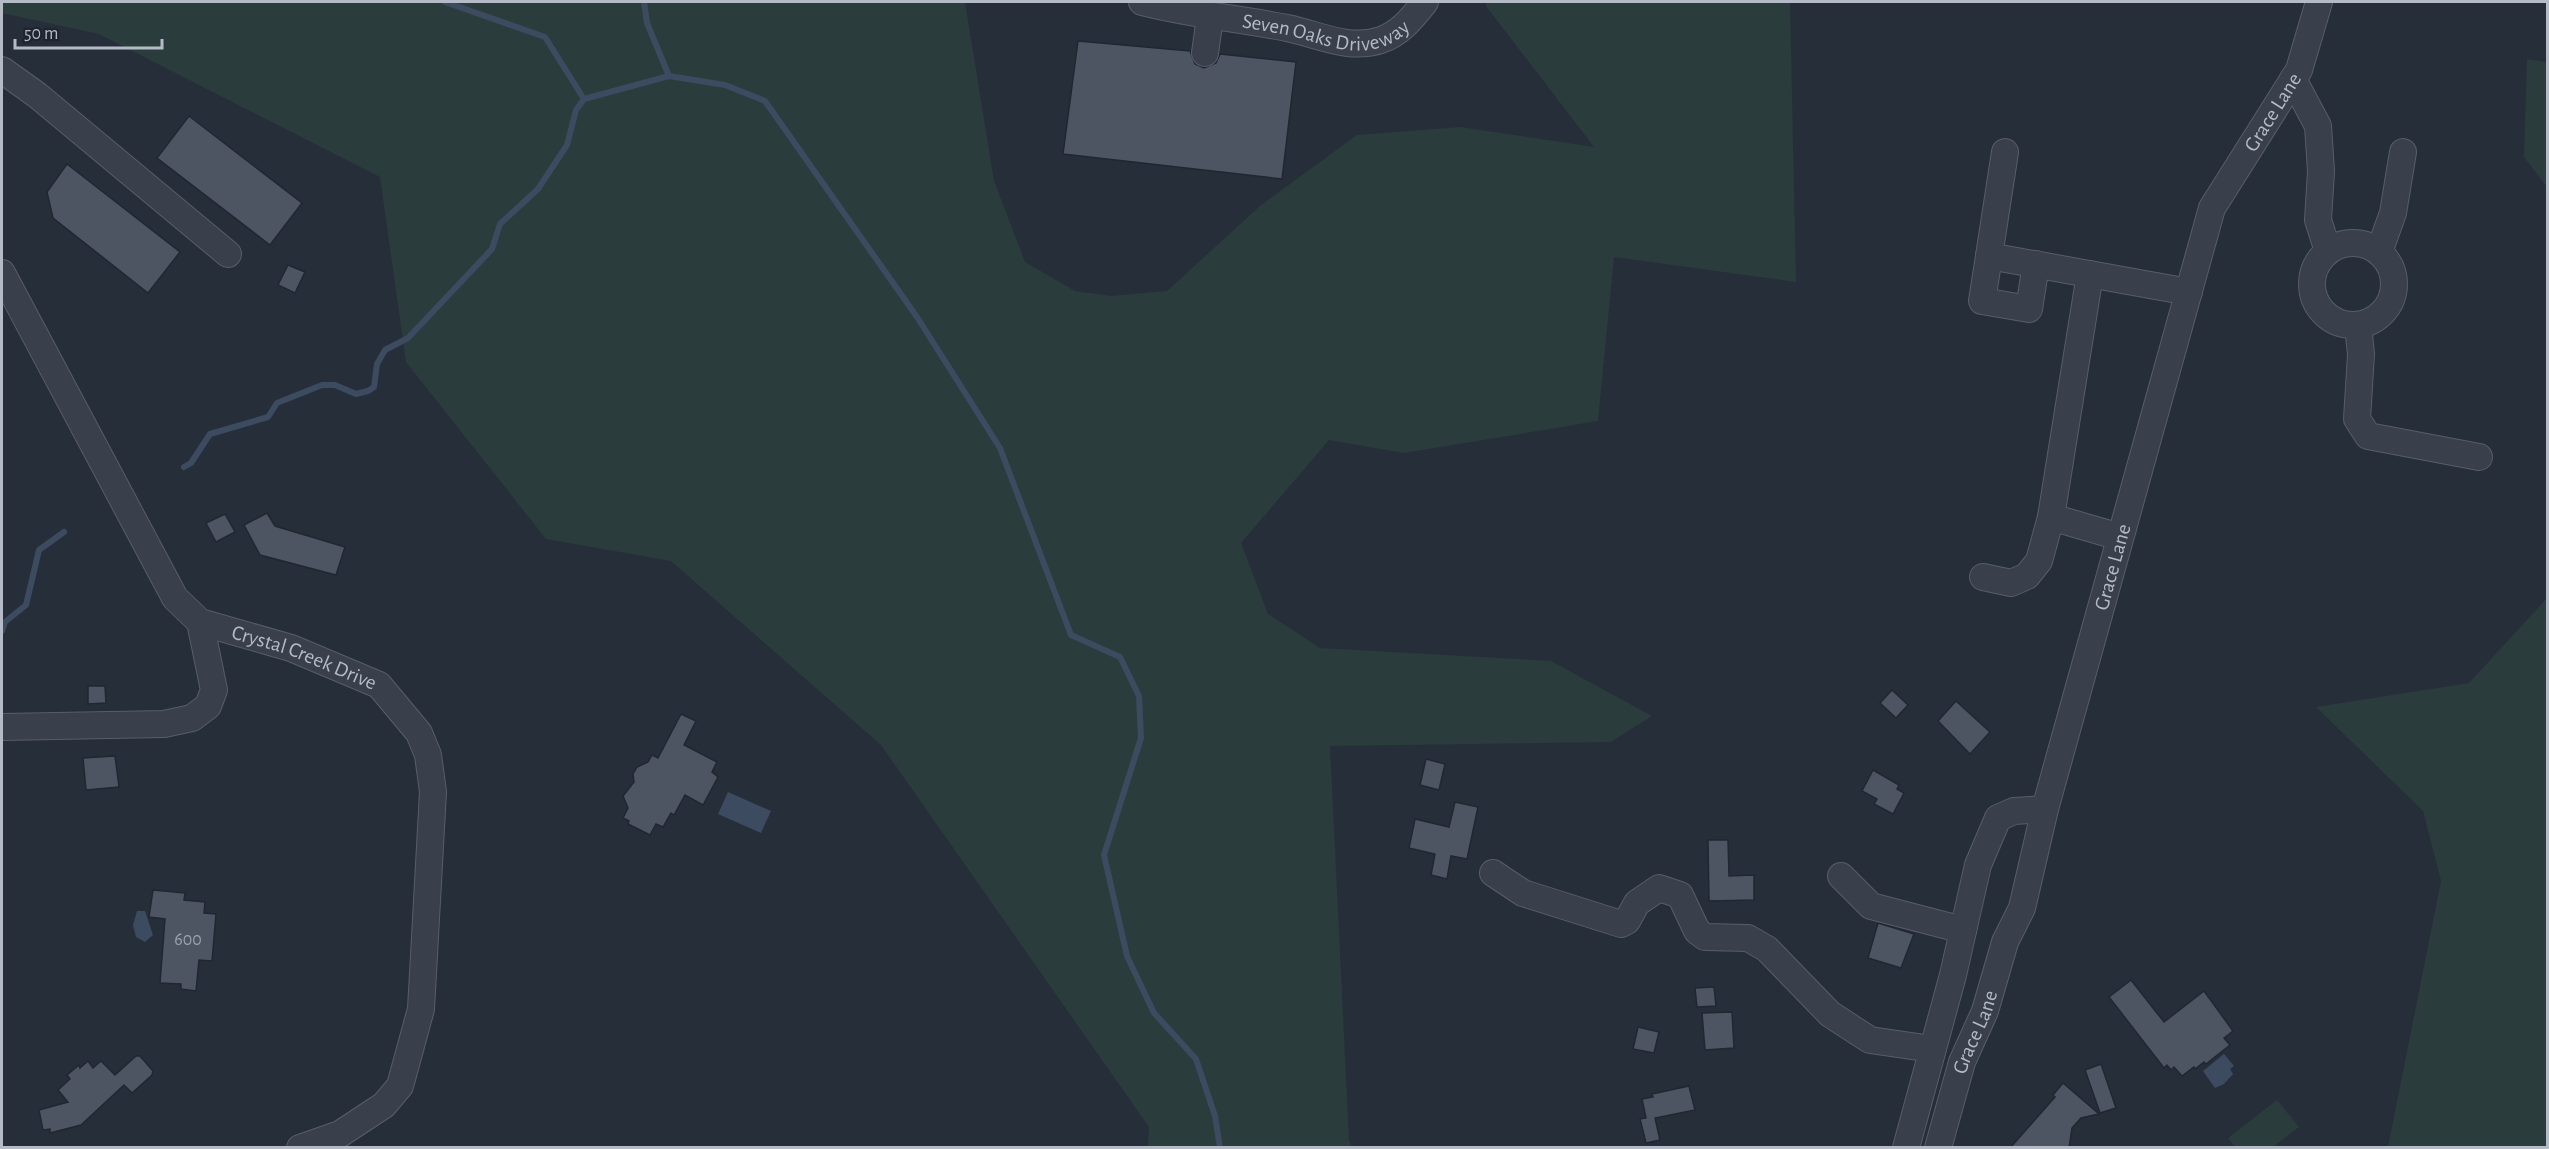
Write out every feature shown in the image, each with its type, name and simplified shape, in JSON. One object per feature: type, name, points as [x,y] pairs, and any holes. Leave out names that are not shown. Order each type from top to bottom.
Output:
[{"type":"street","name":"Seven Oaks Driveway","points":[[1142,2],[1210,17],[1288,28],[1346,44],[1381,40],[1408,24],[1425,2]]},
{"type":"street","name":"Grace Lane","points":[[1938,1148],[1962,1062],[1985,1011],[2006,942],[2022,908],[2045,809],[2212,208],[2300,70],[2319,2]]},
{"type":"street","points":[[1205,53],[1210,17]]},
{"type":"street","points":[[2,70],[37,95],[228,254]]},
{"type":"street","points":[[2293,79],[2318,126],[2321,171],[2318,220],[2328,251]]},
{"type":"street","points":[[2005,152],[1982,302],[2029,309],[2036,264]]},
{"type":"street","points":[[2379,252],[2393,213],[2403,152]]},
{"type":"street","points":[[2354,242],[2379,252],[2388,261],[2393,274],[2391,300],[2384,312],[2373,320],[2358,324],[2333,320],[2322,311],[2315,300],[2312,286],[2313,273],[2319,260],[2328,251],[2340,244],[2354,242]]},
{"type":"street","points":[[1989,256],[2189,292]]},
{"type":"street","name":"Crystal Creek Drive","points":[[2,273],[175,598],[200,622],[291,648],[379,685],[419,733],[428,755],[433,792],[421,1009],[400,1086],[384,1105],[340,1134],[300,1148]]},
{"type":"street","points":[[1983,577],[2011,583],[2027,576],[2039,561],[2051,517],[2090,274]]},
{"type":"street","points":[[2358,324],[2361,354],[2357,419],[2368,436],[2479,457]]},
{"type":"street","points":[[2051,517],[2120,537]]},
{"type":"street","points":[[2,727],[164,724],[192,718],[208,706],[214,690],[200,622]]},
{"type":"street","points":[[1906,1148],[1978,865],[1998,818],[2014,811],[2045,809]]},
{"type":"street","points":[[1493,873],[1523,893],[1613,923],[1622,924],[1627,921],[1637,903],[1659,888],[1680,895],[1697,931],[1706,937],[1748,938],[1767,950],[1830,1014],[1870,1040],[1932,1049]]},
{"type":"street","points":[[1841,876],[1871,906],[1963,930]]},
{"type":"shaded area","points":[[2,2],[965,2],[994,181],[1025,262],[1075,291],[1111,296],[1167,291],[1261,205],[1357,135],[1461,127],[1594,147],[1486,6],[1486,2],[1790,2],[1796,282],[1614,257],[1598,421],[1404,453],[1329,440],[1241,543],[1268,614],[1320,648],[1551,661],[1652,716],[1611,742],[1330,746],[1349,1140],[1352,1147],[1148,1147],[1149,1127],[881,745],[671,561],[546,539],[406,362],[380,177],[99,34],[2,13]]},
{"type":"shaded area","points":[[2527,59],[2547,62],[2547,187],[2524,157]]},
{"type":"shaded area","points":[[2547,598],[2547,1147],[2388,1147],[2441,881],[2423,811],[2316,707],[2469,683]]},
{"type":"shaded area","points":[[2277,1100],[2299,1127],[2273,1147],[2235,1147],[2228,1138]]},
{"type":"water","points":[[728,792],[771,811],[761,833],[718,814]]},
{"type":"water","points":[[137,911],[145,911],[153,935],[145,942],[136,937],[133,925]]},
{"type":"water","points":[[2224,1054],[2234,1066],[2230,1069],[2233,1074],[2224,1084],[2215,1088],[2203,1071]]},
{"type":"building","points":[[1078,41],[1190,51],[1195,64],[1204,68],[1216,63],[1220,54],[1296,62],[1282,179],[1063,154]]},
{"type":"building","points":[[189,116],[302,203],[270,245],[157,158]]},
{"type":"building","points":[[67,164],[180,252],[148,293],[53,218],[47,192]]},
{"type":"building","points":[[288,265],[305,272],[295,293],[278,285]]},
{"type":"building","points":[[267,513],[275,526],[345,547],[336,575],[260,555],[244,525]]},
{"type":"building","points":[[225,514],[235,532],[216,542],[206,523]]},
{"type":"building","points":[[88,686],[105,686],[106,703],[88,704]]},
{"type":"building","points":[[1892,690],[1908,705],[1896,718],[1880,703]]},
{"type":"building","points":[[1956,701],[1990,732],[1970,754],[1938,721]]},
{"type":"building","points":[[681,714],[696,721],[684,745],[717,762],[712,772],[718,777],[703,805],[685,795],[674,815],[671,813],[663,827],[656,824],[650,835],[628,824],[629,821],[623,818],[628,808],[623,796],[634,782],[633,774],[637,767],[648,762],[652,755],[658,758]]},
{"type":"building","points":[[115,756],[119,787],[86,790],[83,758]]},
{"type":"building","points":[[1426,759],[1445,764],[1439,790],[1420,785]]},
{"type":"building","points":[[1873,770],[1899,785],[1897,789],[1904,793],[1893,814],[1874,804],[1877,799],[1862,791]]},
{"type":"building","points":[[1455,802],[1478,807],[1467,859],[1451,856],[1447,879],[1431,875],[1435,854],[1409,848],[1415,819],[1449,827]]},
{"type":"building","points":[[1708,840],[1728,840],[1729,876],[1754,875],[1754,900],[1709,901]]},
{"type":"building","points":[[153,890],[185,893],[184,900],[205,902],[204,913],[216,914],[212,961],[199,960],[196,991],[181,989],[181,984],[160,983],[165,919],[149,917]]},
{"type":"building","points":[[1878,923],[1914,934],[1901,968],[1868,958]]},
{"type":"building","points":[[2131,980],[2164,1022],[2204,991],[2233,1031],[2224,1038],[2230,1045],[2206,1064],[2204,1062],[2195,1069],[2194,1067],[2182,1076],[2174,1067],[2171,1070],[2167,1065],[2164,1068],[2109,997]]},
{"type":"building","points":[[1714,987],[1716,1006],[1697,1007],[1695,988]]},
{"type":"building","points":[[1732,1012],[1734,1048],[1705,1050],[1702,1013]]},
{"type":"building","points":[[1638,1027],[1659,1032],[1654,1053],[1633,1049]]},
{"type":"building","points":[[136,1056],[140,1056],[153,1071],[152,1075],[132,1093],[124,1085],[81,1125],[50,1133],[50,1129],[43,1130],[39,1110],[68,1102],[58,1090],[70,1079],[67,1075],[79,1065],[80,1068],[88,1061],[93,1068],[101,1061],[115,1075]]},
{"type":"building","points":[[2101,1064],[2116,1108],[2100,1113],[2085,1070]]},
{"type":"building","points":[[2063,1083],[2099,1114],[2081,1118],[2072,1128],[2069,1148],[2010,1148],[2055,1097],[2053,1095]]},
{"type":"building","points":[[1689,1086],[1695,1110],[1655,1118],[1660,1140],[1646,1143],[1640,1119],[1646,1118],[1642,1099],[1653,1097],[1652,1094]]},
{"type":"waterway","points":[[445,2],[545,37],[584,99]]},
{"type":"waterway","points":[[644,2],[647,23],[669,76],[725,85],[765,101],[917,317],[1000,448],[1071,635],[1120,657],[1139,696],[1141,738],[1104,855],[1127,956],[1154,1013],[1196,1059],[1215,1116],[1220,1148]]},
{"type":"waterway","points":[[184,467],[191,463],[210,434],[268,417],[277,403],[322,385],[335,385],[356,394],[374,387],[377,364],[385,350],[408,338],[492,249],[500,224],[538,189],[567,145],[576,110],[584,99],[669,76]]},
{"type":"waterway","points":[[2,631],[5,622],[26,605],[39,550],[64,532]]}]
